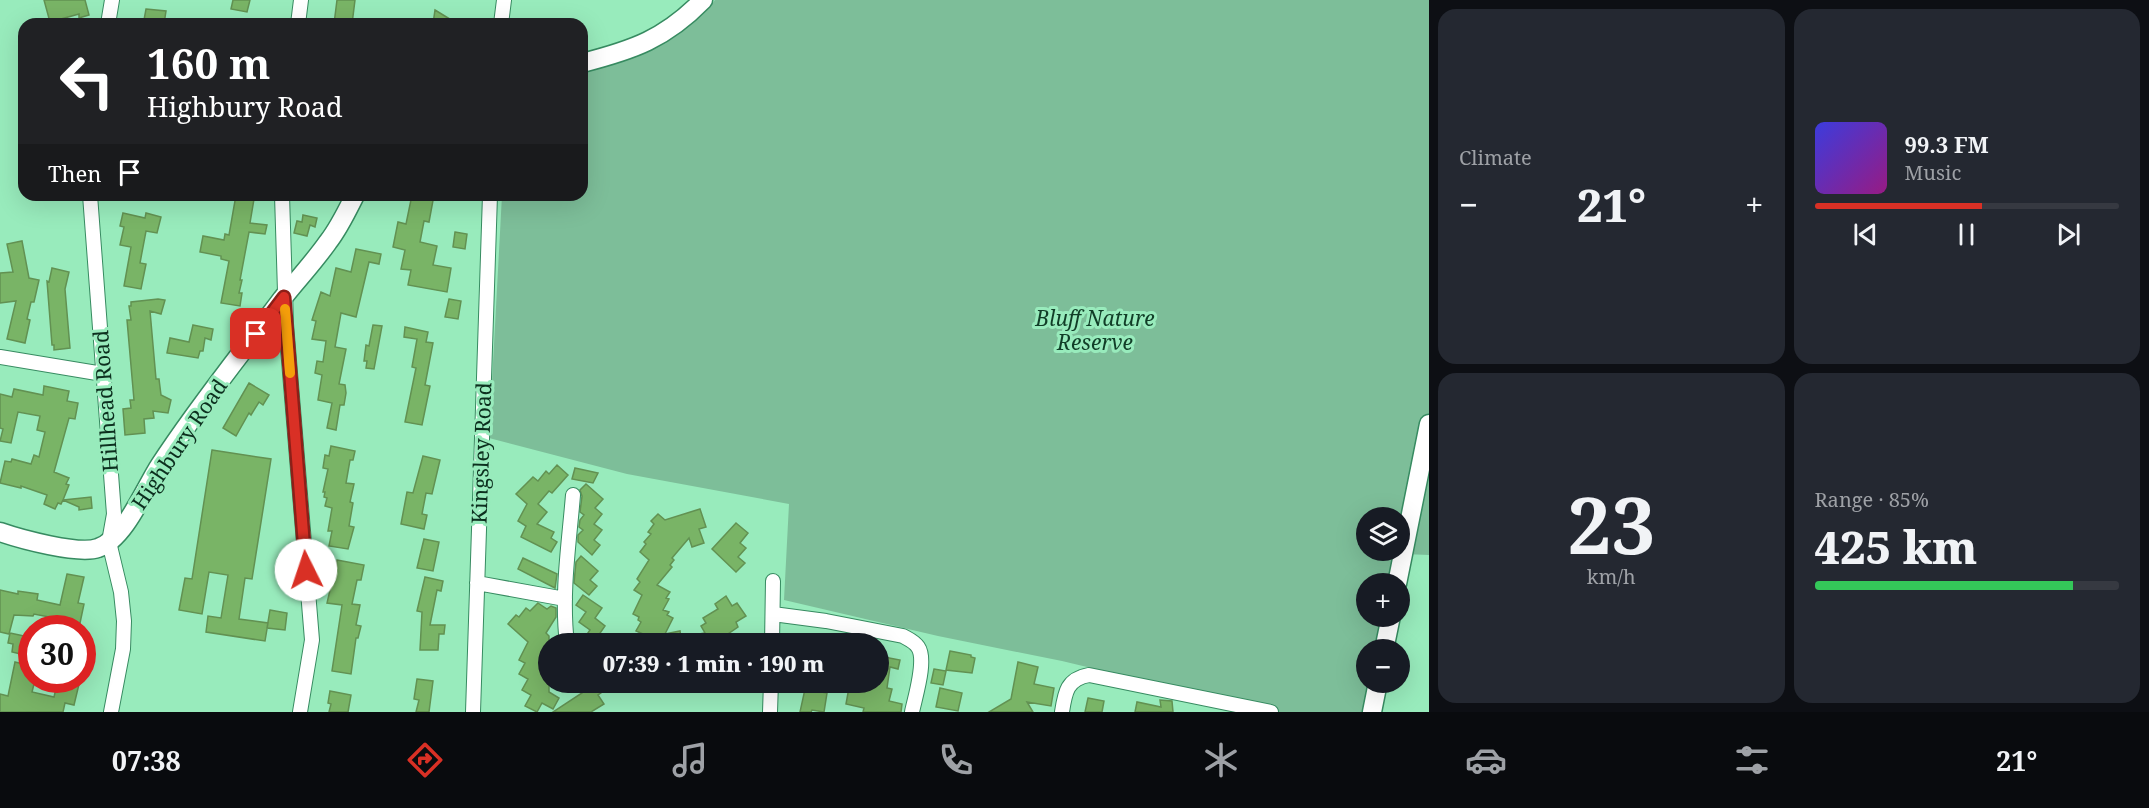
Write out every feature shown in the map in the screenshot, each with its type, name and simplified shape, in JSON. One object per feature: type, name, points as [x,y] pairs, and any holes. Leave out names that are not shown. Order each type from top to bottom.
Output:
[{"type":"street","points":[[109,18],[112,0]]},
{"type":"street","points":[[299,18],[301,0]]},
{"type":"street","points":[[502,18],[504,0]]},
{"type":"street","points":[[588,61],[650,41],[682,21],[703,0]]},
{"type":"street","name":"Hillhead Road","points":[[90,201],[114,514],[109,542],[124,614],[123,649],[111,712]]},
{"type":"street","points":[[282,201],[284,297],[312,640],[300,712]]},
{"type":"street","name":"Highbury Road","points":[[109,542],[129,517],[193,418],[330,240],[353,201]]},
{"type":"street","name":"Kingsley Road","points":[[473,712],[490,201]]},
{"type":"street","points":[[0,357],[104,374]]},
{"type":"street","points":[[1399,573],[1429,424]]},
{"type":"street","points":[[567,633],[565,599],[573,495]]},
{"type":"street","points":[[0,532],[34,542],[85,550],[98,549],[109,542]]},
{"type":"street","points":[[772,633],[773,581]]},
{"type":"street","points":[[477,583],[565,599]]},
{"type":"street","points":[[773,614],[826,621],[903,636],[910,640],[918,647],[922,665],[912,712]]},
{"type":"street","points":[[1062,712],[1068,688],[1079,677],[1096,675],[1271,712]]},
{"type":"street","points":[[770,712],[771,693]]},
{"type":"street","points":[[1372,712],[1376,693]]},
{"type":"street","points":[[1195,712],[1198,698]]},
{"type":"green space","name":"Bluff Nature Reserve","points":[[715,0],[1429,0],[1429,555],[1410,554],[1410,507],[1356,507],[1356,561],[1403,561],[1400,573],[1356,573],[1356,627],[1389,627],[1387,639],[1356,639],[1356,693],[1376,693],[1372,712],[1275,712],[1062,661],[938,636],[784,600],[789,504],[627,474],[489,438],[502,201],[588,201],[588,71],[637,55],[671,38],[701,15]]},
{"type":"building","points":[[44,0],[85,0],[89,15],[79,18],[79,14],[64,18],[49,18]]},
{"type":"building","points":[[233,0],[250,0],[247,12],[231,9]]},
{"type":"building","points":[[337,0],[355,0],[353,18],[335,18]]},
{"type":"building","points":[[146,9],[166,11],[165,18],[144,18]]},
{"type":"building","points":[[435,10],[448,18],[434,18]]},
{"type":"building","points":[[235,201],[254,201],[250,223],[267,225],[265,234],[249,232],[240,280],[242,280],[239,293],[242,293],[240,306],[221,303],[229,261],[221,259],[221,256],[200,252],[203,236],[224,240],[225,234],[229,235]]},
{"type":"building","points":[[411,201],[433,201],[429,222],[424,221],[420,242],[437,246],[433,265],[451,268],[447,292],[408,285],[411,270],[401,269],[405,250],[393,247],[398,222],[406,224]]},
{"type":"building","points":[[123,213],[145,218],[146,213],[161,217],[157,233],[146,231],[140,263],[146,264],[141,289],[124,286],[131,247],[120,245],[124,227],[120,226]]},
{"type":"building","points":[[303,215],[317,218],[315,227],[310,225],[307,236],[294,233],[297,221],[302,222]]},
{"type":"building","points":[[455,232],[467,234],[465,249],[453,247]]},
{"type":"building","points":[[22,241],[29,278],[39,280],[27,319],[30,320],[25,343],[7,339],[16,301],[0,303],[0,273],[13,272],[7,244]]},
{"type":"building","points":[[356,249],[381,254],[379,264],[369,262],[356,317],[341,313],[335,347],[346,349],[339,384],[345,385],[346,393],[344,405],[340,405],[336,430],[327,428],[332,403],[318,400],[322,375],[315,373],[317,361],[323,362],[326,341],[312,339],[316,321],[312,320],[321,292],[330,296],[336,268],[351,272]]},
{"type":"building","points":[[52,268],[69,272],[65,289],[70,348],[54,350],[47,281],[49,282]]},
{"type":"building","points":[[449,299],[461,301],[458,319],[445,317]]},
{"type":"building","points":[[165,300],[161,314],[150,311],[156,379],[159,379],[161,395],[171,400],[168,413],[153,411],[154,418],[144,419],[145,433],[125,435],[123,409],[131,408],[130,400],[134,400],[127,320],[131,320],[129,306],[131,302]]},
{"type":"building","points":[[193,325],[213,329],[211,340],[205,338],[203,351],[200,351],[198,358],[167,353],[170,338],[189,342]]},
{"type":"building","points":[[373,325],[382,326],[374,369],[366,368],[367,361],[364,361],[366,345],[369,346]]},
{"type":"building","points":[[405,327],[428,332],[426,342],[433,343],[425,385],[430,386],[422,425],[405,422],[416,368],[412,367],[417,339],[404,337]]},
{"type":"building","points":[[249,383],[269,395],[263,405],[259,402],[251,415],[249,413],[236,436],[223,428]]},
{"type":"building","points":[[44,386],[69,391],[67,401],[78,403],[75,419],[69,418],[54,472],[69,478],[66,484],[69,485],[63,500],[55,509],[44,504],[47,495],[21,486],[21,488],[0,483],[5,461],[11,462],[12,459],[31,464],[34,455],[39,457],[45,432],[37,430],[40,416],[18,412],[11,443],[0,441],[3,429],[0,428],[0,394],[12,397],[14,389],[43,395]]},
{"type":"building","points":[[331,446],[355,451],[353,460],[350,460],[346,483],[354,484],[350,502],[353,503],[349,526],[354,527],[348,549],[329,546],[332,531],[328,531],[332,508],[325,506],[327,498],[324,497],[325,492],[323,492],[328,469],[323,468],[325,455],[329,456]]},
{"type":"building","points":[[212,450],[271,459],[252,579],[245,578],[239,619],[268,623],[265,641],[206,632],[208,616],[221,618],[228,575],[209,572],[202,614],[179,610],[185,578],[192,579]]},
{"type":"building","points":[[423,456],[440,460],[432,494],[426,493],[422,514],[427,515],[424,529],[401,524],[407,492],[413,493]]},
{"type":"building","points":[[557,465],[568,475],[552,493],[549,491],[538,504],[547,512],[537,524],[554,532],[551,538],[557,542],[551,552],[521,537],[526,526],[518,521],[527,504],[516,494],[533,477],[538,481],[546,471],[549,474]]},
{"type":"building","points":[[575,468],[598,473],[593,483],[572,479]]},
{"type":"building","points":[[586,484],[603,499],[595,508],[602,514],[594,524],[602,530],[594,540],[600,545],[592,555],[578,542],[578,535],[583,530],[579,527],[580,520],[584,515],[580,512],[582,496],[580,490]]},
{"type":"building","points":[[91,497],[92,508],[79,510],[79,507],[63,500]]},
{"type":"building","points":[[700,509],[706,527],[699,529],[704,543],[692,547],[689,538],[672,558],[674,560],[670,565],[672,567],[657,585],[670,592],[663,610],[669,612],[667,615],[673,618],[666,633],[641,633],[636,631],[641,622],[638,620],[639,617],[633,614],[642,595],[634,590],[640,582],[637,579],[649,560],[640,552],[646,544],[644,542],[651,534],[648,532],[654,524],[651,521],[658,514],[665,520]]},
{"type":"building","points":[[736,523],[748,533],[740,543],[746,548],[738,557],[745,563],[736,572],[712,549]]},
{"type":"building","points":[[424,539],[439,542],[433,571],[417,568]]},
{"type":"building","points":[[581,556],[598,571],[590,580],[597,586],[589,595],[574,583],[576,562]]},
{"type":"building","points":[[523,558],[557,574],[555,588],[518,569]]},
{"type":"building","points":[[337,560],[364,565],[361,580],[357,580],[352,604],[360,605],[356,625],[361,626],[358,638],[356,638],[351,674],[332,671],[342,605],[327,603]]},
{"type":"building","points":[[67,574],[84,577],[78,603],[84,604],[82,615],[14,615],[9,634],[0,632],[0,590],[18,594],[18,591],[38,594],[37,600],[60,605]]},
{"type":"building","points":[[425,577],[443,581],[441,591],[437,590],[430,625],[445,625],[444,634],[439,634],[438,650],[420,650],[422,612],[417,611]]},
{"type":"building","points":[[583,595],[602,608],[595,618],[605,626],[600,633],[588,633],[590,630],[579,622],[586,612],[576,605]]},
{"type":"building","points":[[726,596],[732,606],[737,603],[746,616],[736,622],[738,627],[729,633],[705,633],[701,626],[706,623],[703,618],[718,609],[715,604]]},
{"type":"building","points":[[538,603],[547,609],[551,606],[556,608],[556,617],[546,633],[538,633],[538,693],[551,693],[559,698],[553,709],[542,703],[537,712],[525,706],[531,695],[522,690],[528,679],[519,674],[525,663],[519,660],[528,642],[508,624],[516,615],[519,617],[526,608],[530,611]]},
{"type":"building","points":[[270,610],[287,613],[285,630],[267,628]]},
{"type":"building","points":[[10,633],[18,635],[18,653],[12,652],[13,644],[8,643]]},
{"type":"building","points":[[950,651],[971,655],[975,658],[972,673],[946,670]]},
{"type":"building","points":[[889,658],[900,660],[898,669],[890,667],[889,674]]},
{"type":"building","points":[[15,662],[18,663],[18,693],[36,693],[54,697],[55,693],[77,693],[74,705],[65,703],[63,712],[0,712],[0,694],[8,696]]},
{"type":"building","points":[[1018,662],[1038,667],[1034,684],[1054,688],[1051,706],[1027,702],[1033,712],[989,712],[1011,699]]},
{"type":"building","points":[[934,669],[946,671],[943,685],[931,683]]},
{"type":"building","points":[[417,679],[433,681],[429,712],[416,712],[419,700],[414,699]]},
{"type":"building","points":[[889,688],[892,689],[889,701],[902,704],[901,712],[863,712],[864,708],[846,704],[848,693],[889,693]]},
{"type":"building","points":[[940,688],[962,693],[958,711],[936,707]]},
{"type":"building","points":[[330,691],[351,695],[348,712],[329,712]]},
{"type":"building","points":[[582,693],[601,693],[598,695],[604,704],[591,712],[553,712]]},
{"type":"building","points":[[804,693],[827,693],[824,712],[812,710],[811,712],[800,712]]},
{"type":"building","points":[[1088,698],[1104,701],[1102,712],[1085,712]]},
{"type":"building","points":[[1160,700],[1172,701],[1173,712],[1135,712],[1137,702],[1161,707]]},
{"type":"slow traffic","points":[[285,309],[290,373]]},
{"type":"route","points":[[256,334],[284,297],[306,570]]}]
